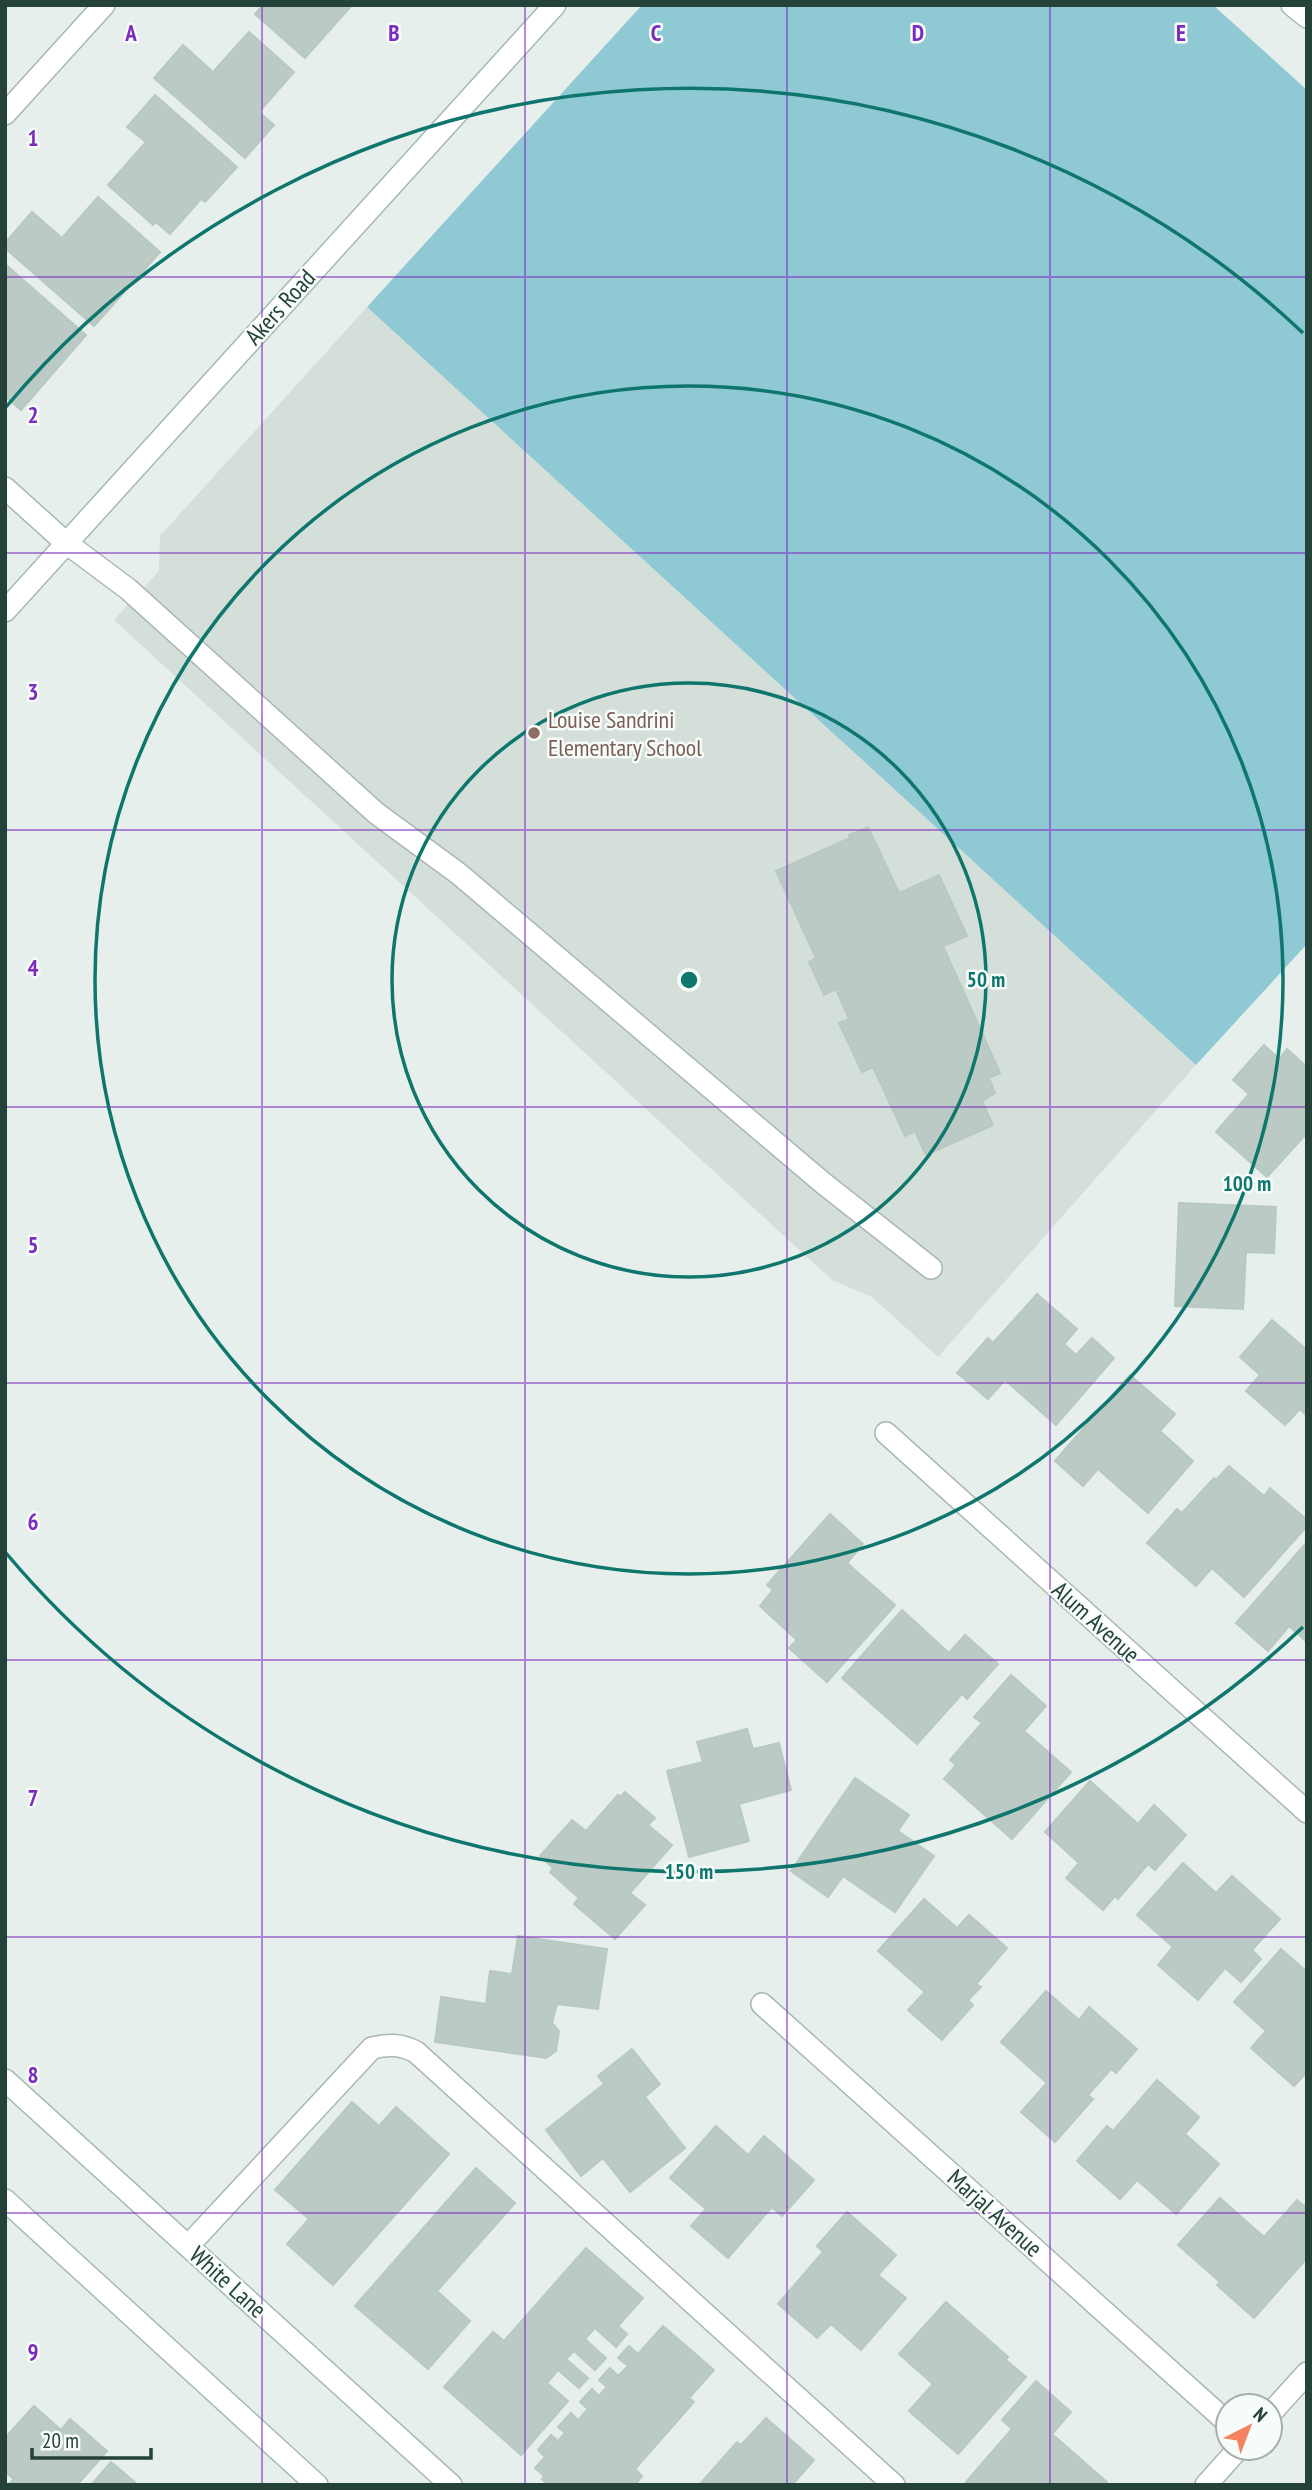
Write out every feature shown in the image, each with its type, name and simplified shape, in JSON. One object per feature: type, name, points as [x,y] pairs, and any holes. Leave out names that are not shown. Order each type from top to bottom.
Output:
[{"type":"street","points":[[5,114],[104,5]]},
{"type":"street","name":"Akers Road","points":[[5,611],[555,5]]},
{"type":"street","points":[[1292,5],[1307,18]]},
{"type":"street","points":[[5,488],[65,542],[128,589],[376,813],[459,874],[822,1183],[931,1268]]},
{"type":"street","name":"Alum Avenue","points":[[886,1433],[1307,1812]]},
{"type":"street","name":"Marjal Avenue","points":[[762,2004],[1214,2410]]},
{"type":"street","points":[[188,2246],[372,2048],[387,2044],[405,2046],[416,2052],[894,2485]]},
{"type":"street","name":"White Lane","points":[[5,2080],[451,2485]]},
{"type":"street","points":[[5,2200],[317,2485]]},
{"type":"street","points":[[1284,2398],[1307,2373]]},
{"type":"street","points":[[1206,2485],[1227,2462]]},
{"type":"shaded area","name":"Louise Sandrini Elementary School","points":[[367,307],[1196,1065],[938,1357],[872,1297],[832,1280],[114,620],[159,571],[160,536]]},
{"type":"water","points":[[642,5],[1213,5],[1307,90],[1307,944],[1196,1065],[367,307]]},
{"type":"building","points":[[263,5],[352,5],[305,58],[255,14]]},
{"type":"building","points":[[249,32],[294,72],[259,112],[274,125],[245,158],[154,78],[183,45],[213,72]]},
{"type":"building","points":[[155,95],[237,167],[205,202],[201,199],[170,234],[156,222],[153,225],[108,185],[146,142],[127,127]]},
{"type":"building","points":[[98,197],[160,252],[94,326],[5,248],[5,243],[32,212],[62,238]]},
{"type":"building","points":[[5,264],[86,335],[21,410],[5,396]]},
{"type":"building","points":[[868,827],[899,893],[939,875],[967,936],[943,946],[1000,1073],[989,1078],[995,1093],[982,1101],[993,1125],[926,1155],[915,1131],[905,1136],[873,1067],[862,1072],[839,1023],[849,1019],[836,989],[824,995],[809,962],[816,958],[776,871],[850,838],[849,835]]},
{"type":"building","points":[[1264,1045],[1279,1059],[1287,1049],[1307,1067],[1307,1133],[1267,1177],[1216,1132],[1249,1094],[1233,1080]]},
{"type":"building","points":[[1179,1203],[1276,1207],[1274,1253],[1246,1252],[1243,1309],[1175,1306]]},
{"type":"building","points":[[1037,1294],[1077,1329],[1064,1344],[1076,1355],[1092,1338],[1114,1358],[1056,1425],[1005,1380],[988,1399],[957,1373],[988,1338],[993,1343]]},
{"type":"building","points":[[1272,1320],[1307,1350],[1307,1416],[1300,1409],[1285,1425],[1246,1391],[1260,1375],[1240,1357]]},
{"type":"building","points":[[1130,1375],[1175,1414],[1160,1431],[1193,1461],[1148,1513],[1098,1469],[1083,1486],[1055,1461]]},
{"type":"building","points":[[1229,1466],[1264,1496],[1270,1488],[1307,1520],[1307,1526],[1244,1597],[1212,1568],[1196,1586],[1147,1543],[1177,1509],[1182,1513],[1214,1478],[1216,1480]]},
{"type":"building","points":[[830,1514],[863,1544],[847,1563],[895,1605],[827,1682],[789,1648],[797,1640],[760,1606],[773,1590],[767,1585]]},
{"type":"building","points":[[1307,1542],[1307,1642],[1289,1626],[1268,1651],[1236,1623]]},
{"type":"building","points":[[902,1610],[949,1653],[965,1635],[998,1664],[967,1699],[962,1694],[917,1744],[842,1678]]},
{"type":"building","points":[[1011,1675],[1046,1706],[1024,1731],[1071,1772],[1012,1839],[944,1779],[956,1765],[950,1760],[982,1723],[974,1717]]},
{"type":"building","points":[[747,1729],[753,1749],[779,1743],[791,1790],[739,1804],[749,1841],[689,1857],[667,1771],[703,1762],[697,1742]]},
{"type":"building","points":[[855,1778],[909,1815],[898,1831],[934,1856],[895,1912],[843,1876],[828,1897],[791,1871]]},
{"type":"building","points":[[1090,1781],[1138,1824],[1154,1805],[1186,1835],[1155,1870],[1148,1864],[1118,1899],[1115,1896],[1103,1910],[1066,1878],[1079,1863],[1045,1832]]},
{"type":"building","points":[[625,1792],[655,1818],[648,1825],[672,1845],[630,1893],[645,1905],[615,1939],[574,1904],[579,1898],[550,1872],[553,1868],[540,1856],[572,1820],[586,1831],[618,1795],[620,1797]]},
{"type":"building","points":[[1183,1863],[1216,1893],[1232,1876],[1280,1919],[1252,1950],[1261,1959],[1241,1982],[1225,1968],[1198,2000],[1158,1965],[1173,1947],[1137,1915]]},
{"type":"building","points":[[924,1899],[957,1928],[969,1915],[1007,1948],[976,1984],[981,1987],[968,2000],[973,2005],[942,2040],[908,2010],[925,1992],[878,1951]]},
{"type":"building","points":[[518,1936],[607,1949],[598,2009],[557,2004],[552,2023],[559,2031],[556,2051],[546,2058],[435,2042],[441,1997],[486,2004],[490,1971],[512,1974]]},
{"type":"building","points":[[1281,1949],[1307,1972],[1307,2072],[1294,2086],[1251,2048],[1266,2031],[1234,2002]]},
{"type":"building","points":[[1046,1991],[1079,2020],[1089,2007],[1137,2049],[1116,2073],[1111,2069],[1088,2095],[1093,2099],[1055,2142],[1021,2112],[1047,2083],[1001,2042]]},
{"type":"building","points":[[632,2049],[660,2084],[645,2097],[685,2148],[630,2192],[603,2158],[581,2176],[546,2130],[604,2084],[598,2076]]},
{"type":"building","points":[[1157,2080],[1199,2117],[1185,2134],[1219,2164],[1176,2214],[1137,2180],[1120,2199],[1077,2161],[1107,2126],[1113,2131]]},
{"type":"building","points":[[352,2102],[379,2126],[396,2107],[449,2154],[333,2285],[287,2244],[309,2219],[275,2190]]},
{"type":"building","points":[[716,2126],[748,2155],[764,2136],[814,2180],[782,2216],[772,2207],[728,2258],[691,2226],[706,2209],[670,2178]]},
{"type":"building","points":[[476,2168],[515,2203],[437,2291],[470,2321],[428,2369],[355,2306]]},
{"type":"building","points":[[1220,2198],[1264,2237],[1297,2200],[1307,2208],[1307,2258],[1254,2318],[1217,2285],[1220,2282],[1178,2245]]},
{"type":"building","points":[[847,2212],[896,2255],[878,2275],[906,2298],[861,2350],[831,2324],[817,2338],[778,2304],[823,2252],[817,2246]]},
{"type":"building","points":[[586,2248],[643,2298],[618,2326],[627,2334],[616,2347],[595,2328],[585,2339],[606,2358],[595,2370],[574,2351],[566,2359],[588,2378],[579,2388],[558,2370],[547,2383],[568,2401],[521,2455],[444,2387],[493,2332],[504,2341]]},
{"type":"building","points":[[946,2302],[1008,2357],[1006,2360],[1026,2377],[958,2454],[909,2411],[933,2384],[899,2354]]},
{"type":"building","points":[[663,2326],[714,2370],[689,2398],[694,2402],[635,2469],[642,2476],[635,2485],[548,2485],[542,2479],[544,2476],[535,2468],[545,2457],[538,2450],[551,2435],[558,2441],[565,2433],[558,2427],[571,2413],[578,2420],[588,2409],[580,2402],[592,2389],[599,2396],[607,2387],[599,2380],[610,2368],[618,2376],[628,2366],[618,2358],[629,2346],[638,2354]]},
{"type":"building","points":[[1036,2381],[1071,2412],[1052,2434],[1107,2482],[1104,2485],[969,2485],[966,2482],[1012,2429],[1002,2420]]},
{"type":"building","points":[[34,2406],[61,2430],[70,2419],[107,2451],[77,2485],[8,2485],[14,2479],[5,2472],[5,2438]]},
{"type":"building","points":[[766,2418],[814,2460],[792,2485],[783,2485],[778,2481],[774,2485],[699,2485],[737,2442],[741,2445]]},
{"type":"building","points":[[111,2462],[138,2485],[91,2485]]},
{"type":"place","name":"Louise Sandrini Elementary School","points":[[534,733]]}]
